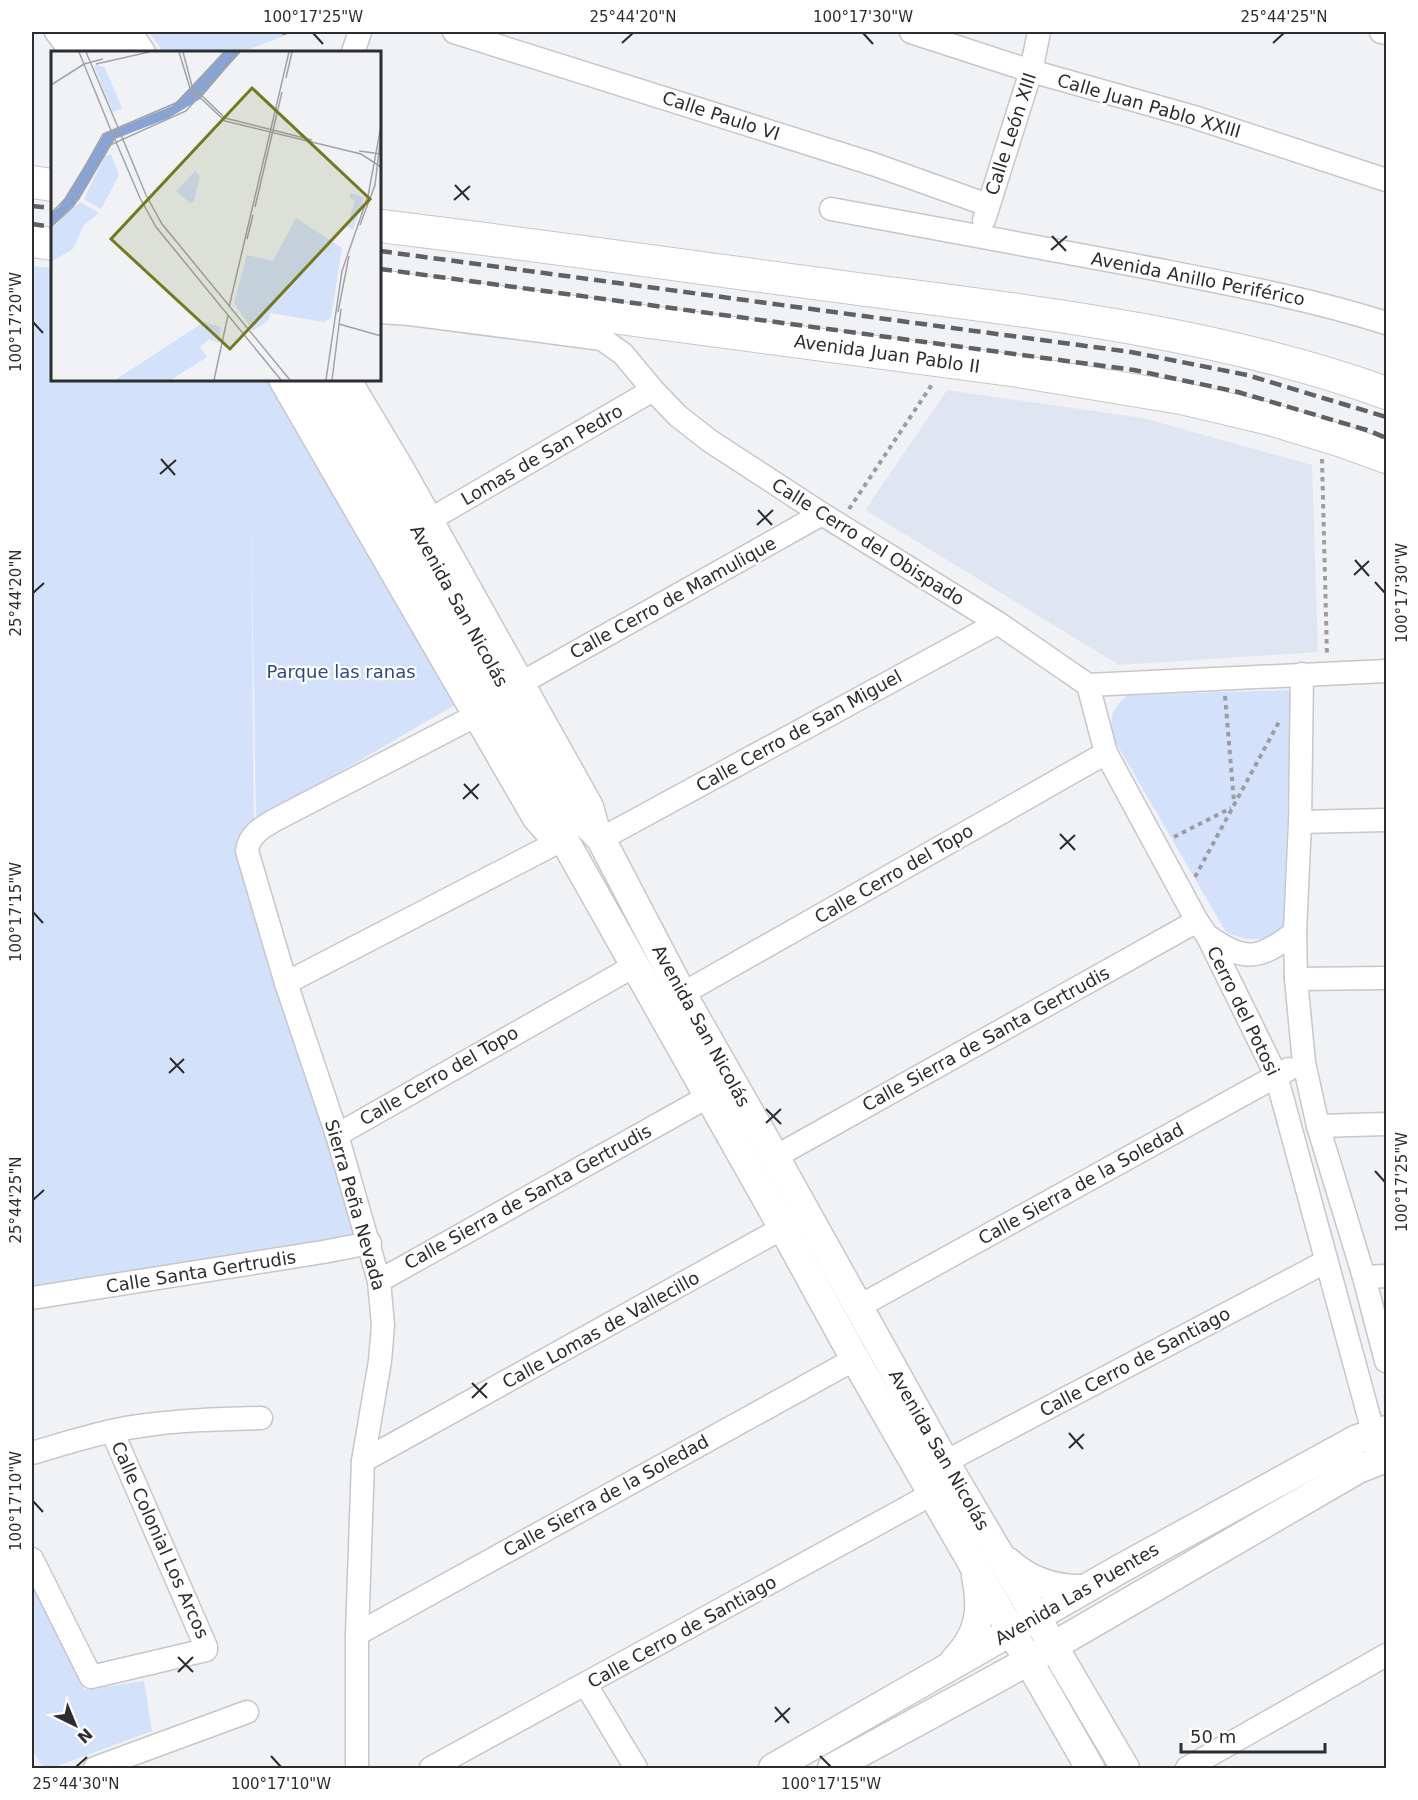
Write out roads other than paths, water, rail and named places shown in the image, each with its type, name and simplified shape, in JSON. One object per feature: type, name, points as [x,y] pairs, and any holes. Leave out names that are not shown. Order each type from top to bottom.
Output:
[{"type":"main road","points":[[32,182],[51,185]]},
{"type":"main road","points":[[381,226],[1035,312],[1204,342],[1286,361],[1386,393]]},
{"type":"main road","points":[[32,241],[51,244]]},
{"type":"main road","name":"Avenida Juan Pablo II","points":[[381,286],[1018,371],[1181,398],[1270,419],[1386,457]]},
{"type":"street","points":[[56,32],[69,51]]},
{"type":"street","points":[[83,32],[96,51]]},
{"type":"street","points":[[109,32],[122,51]]},
{"type":"street","points":[[131,32],[143,51]]},
{"type":"street","points":[[352,51],[360,32]]},
{"type":"street","name":"Calle Paulo VI","points":[[454,32],[873,164],[988,205]]},
{"type":"street","name":"Calle Juan Pablo XXIII","points":[[911,32],[1031,71],[1194,117],[1386,180]]},
{"type":"street","name":"Calle León XIII","points":[[980,236],[1031,71],[1039,32]]},
{"type":"street","points":[[1381,32],[1386,33]]},
{"type":"street","name":"Avenida Anillo Periférico","points":[[831,209],[1261,290],[1338,308],[1386,323]]},
{"type":"street","name":"Calle Cerro del Obispado","points":[[381,312],[422,315],[602,339],[623,354],[678,416],[710,441],[830,520],[998,623],[1088,685]]},
{"type":"street","points":[[281,381],[541,829],[550,837],[564,823]]},
{"type":"street","name":"Avenida San Nicolás","points":[[302,381],[564,823],[601,839],[682,994],[775,1157],[795,1221],[855,1359],[1090,1768]]},
{"type":"street","name":"Avenida San Nicolás","points":[[330,381],[351,415],[636,965],[709,1096],[795,1221],[858,1307],[945,1462],[1125,1768]]},
{"type":"street","points":[[351,381],[592,806],[601,839]]},
{"type":"street","name":"Lomas de San Pedro","points":[[431,519],[653,390]]},
{"type":"street","name":"Calle Cerro de Mamulique","points":[[523,682],[830,520]]},
{"type":"street","name":"Calle Cerro de San Miguel","points":[[601,839],[998,623]]},
{"type":"street","points":[[1088,685],[1386,670]]},
{"type":"street","name":"Cerro del Potosi","points":[[1302,676],[1300,822],[1295,932],[1296,979],[1304,1062],[1318,1126],[1364,1277],[1386,1361]]},
{"type":"street","name":"Cerro del Potosi","points":[[1088,685],[1106,753],[1185,896],[1276,1075],[1325,1262],[1381,1445]]},
{"type":"street","name":"Sierra Peña Nevada","points":[[357,1768],[357,1634],[363,1461],[380,1361],[382,1325],[379,1281],[370,1243],[337,1135],[285,983],[250,866],[248,843],[254,835],[274,820],[475,716]]},
{"type":"street","name":"Calle Cerro del Topo","points":[[682,994],[1106,753]]},
{"type":"street","points":[[1300,822],[1386,820]]},
{"type":"street","points":[[285,983],[564,823]]},
{"type":"street","points":[[1202,929],[1233,953],[1250,954],[1270,950],[1295,932]]},
{"type":"street","name":"Calle Sierra de Santa Gertrudis","points":[[775,1157],[1202,929]]},
{"type":"street","name":"Calle Cerro del Topo","points":[[337,1135],[636,965]]},
{"type":"street","points":[[1296,979],[1386,978]]},
{"type":"street","name":"Calle Sierra de la Soledad","points":[[858,1307],[1276,1075],[1304,1062]]},
{"type":"street","name":"Calle Sierra de Santa Gertrudis","points":[[379,1281],[709,1096]]},
{"type":"street","points":[[1318,1126],[1386,1124]]},
{"type":"street","name":"Calle Lomas de Vallecillo","points":[[363,1461],[795,1221]]},
{"type":"street","name":"Calle Santa Gertrudis","points":[[32,1298],[316,1254],[370,1243]]},
{"type":"street","name":"Calle Cerro de Santiago","points":[[945,1462],[1325,1262]]},
{"type":"street","points":[[1364,1277],[1386,1276]]},
{"type":"street","name":"Calle Sierra de la Soledad","points":[[357,1634],[855,1359]]},
{"type":"street","points":[[32,1453],[112,1431],[164,1423],[261,1418]]},
{"type":"street","name":"Calle Colonial Los Arcos","points":[[32,1559],[91,1677],[206,1650],[112,1431]]},
{"type":"street","name":"Avenida Las Puentes","points":[[773,1768],[1012,1632],[1036,1616],[1347,1445],[1381,1445]]},
{"type":"street","name":"Avenida Las Puentes","points":[[832,1768],[1028,1661],[1358,1469],[1381,1445]]},
{"type":"street","name":"Calle Cerro de Santiago","points":[[431,1768],[932,1494]]},
{"type":"street","points":[[999,1554],[1016,1569],[1050,1587],[1085,1589]]},
{"type":"street","points":[[946,1670],[966,1649],[976,1630],[980,1606],[974,1568]]},
{"type":"street","points":[[1080,1692],[1079,1655],[1083,1641],[1095,1622]]},
{"type":"street","points":[[1187,1768],[1386,1655]]},
{"type":"street","points":[[586,1684],[636,1768]]},
{"type":"street","points":[[976,1690],[1015,1688],[1034,1694],[1053,1706]]},
{"type":"street","points":[[95,1768],[247,1712]]},
{"type":"railway","points":[[32,206],[51,208]]},
{"type":"railway","points":[[32,224],[51,227]]},
{"type":"railway","points":[[381,251],[1131,352],[1247,375],[1386,417]]},
{"type":"railway","points":[[381,269],[1134,370],[1238,392],[1370,431],[1386,438]]},
{"type":"park label","name":"Parque las ranas","points":[[341,672]]}]
